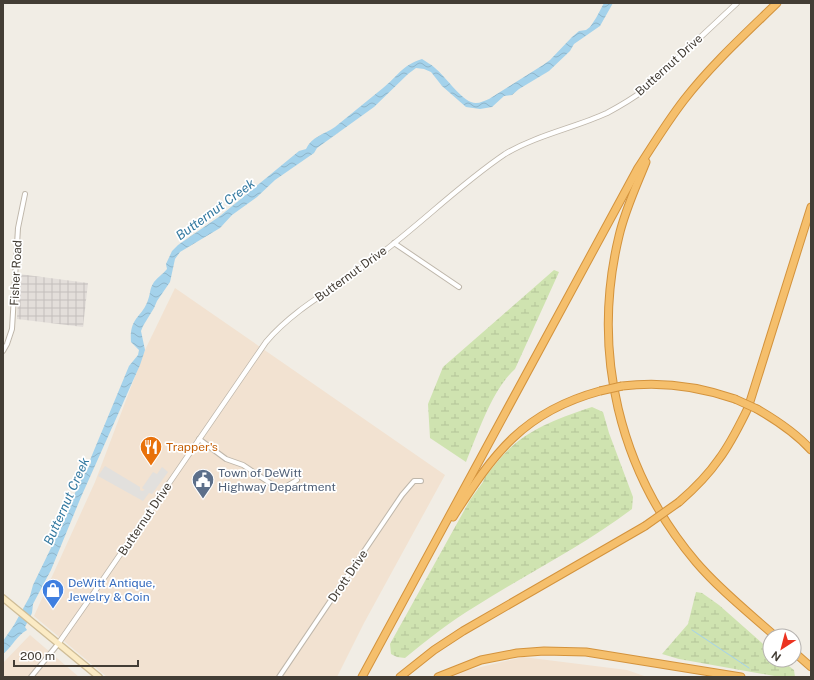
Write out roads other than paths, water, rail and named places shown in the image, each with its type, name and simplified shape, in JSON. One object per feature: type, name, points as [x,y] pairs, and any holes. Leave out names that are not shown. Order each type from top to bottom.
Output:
[{"type":"highway","points":[[362,677],[638,168],[663,128],[685,99],[707,73],[777,3]]},
{"type":"highway","points":[[651,149],[627,208],[619,235],[612,269],[608,316],[608,342],[614,393],[626,439],[642,480],[663,517],[679,541],[708,575],[766,628]]},
{"type":"highway","points":[[400,677],[434,650],[463,630],[645,526],[679,502],[696,487],[719,461],[735,435],[748,408],[811,207]]},
{"type":"highway","points":[[432,550],[480,476],[510,440],[523,428],[561,404],[600,391],[622,386],[654,384],[682,385],[707,390],[735,399],[757,409],[798,437],[811,450]]},
{"type":"highway","points":[[438,677],[481,660],[517,653],[544,651],[586,652],[741,677]]},
{"type":"highway","points":[[802,659],[811,667]]},
{"type":"main road","points":[[3,598],[99,677]]},
{"type":"street","name":"Butternut Drive","points":[[58,644],[274,332],[296,313],[368,264],[505,154],[527,142],[606,113],[628,102],[644,90],[737,3]]},
{"type":"street","name":"Fisher Road","points":[[3,351],[10,338],[12,329],[18,228],[25,194]]},
{"type":"street","points":[[394,243],[459,287]]},
{"type":"street","points":[[199,439],[226,459],[243,465],[279,489],[297,480]]},
{"type":"street","name":"Drott Drive","points":[[279,677],[402,495],[414,481],[421,481]]},
{"type":"street","points":[[31,677],[58,644]]},
{"type":"water","points":[[604,3],[613,3],[600,26],[574,44],[570,51],[549,71],[519,89],[512,95],[504,96],[492,107],[480,109],[466,107],[442,86],[431,72],[416,68],[374,107],[317,148],[314,153],[275,180],[257,197],[232,215],[220,228],[180,252],[175,259],[170,282],[143,326],[141,331],[145,350],[140,365],[81,497],[51,570],[33,604],[32,613],[25,627],[27,630],[20,635],[3,654],[3,641],[14,625],[30,596],[33,585],[65,519],[77,487],[91,463],[90,460],[129,366],[138,355],[139,350],[131,342],[132,327],[145,306],[154,282],[167,269],[166,264],[172,251],[178,245],[220,216],[299,151],[306,149],[311,141],[335,127],[415,61],[422,59],[432,65],[466,99],[473,103],[480,102],[489,99],[550,60],[579,31],[586,30],[590,27]]},
{"type":"waterway","points":[[692,630],[749,668]]},
{"type":"place","name":"Trapper's","points":[[151,466]]},
{"type":"place","name":"Town of DeWitt Highway Department","points":[[203,500]]},
{"type":"place","name":"DeWitt Antique, Jewelry & Coin","points":[[53,610]]},
{"type":"water label","name":"Butternut Creek","points":[[215,209]]},
{"type":"water label","name":"Butternut Creek","points":[[66,501]]}]
